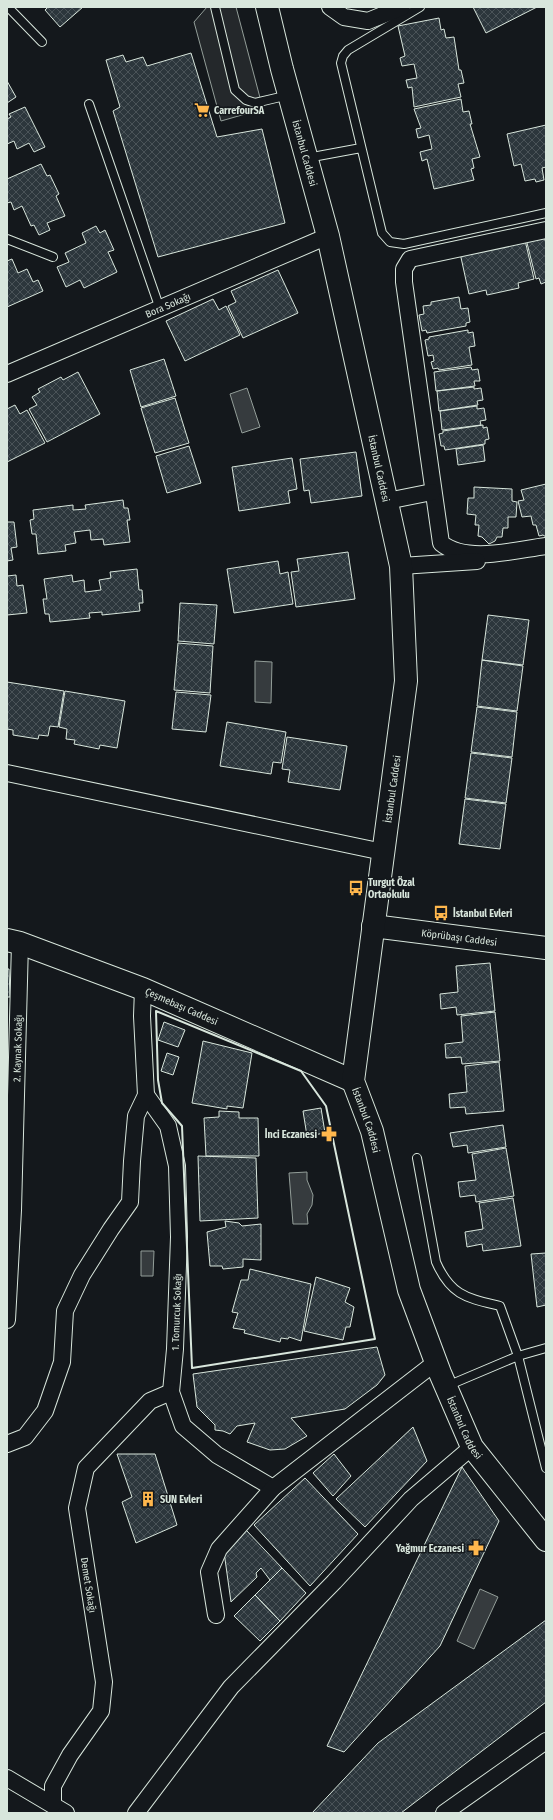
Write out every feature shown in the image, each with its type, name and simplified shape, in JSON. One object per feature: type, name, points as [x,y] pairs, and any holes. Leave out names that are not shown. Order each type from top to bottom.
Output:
[{"type":"main road","name":"İstanbul Caddesi","points":[[267,7],[289,95],[328,236],[401,566],[406,681],[353,1081],[372,1131],[409,1290],[446,1387],[472,1447],[546,1540]]},
{"type":"main road","name":"Köprübaşı Caddesi","points":[[373,926],[546,948]]},
{"type":"main road","name":"Çeşmebaşı Caddesi","points":[[13,942],[143,989],[353,1081]]},
{"type":"street","points":[[330,7],[344,17],[368,21],[402,7]]},
{"type":"street","points":[[546,230],[410,259],[404,269],[404,282],[432,492],[441,543],[448,550],[474,555],[546,546]]},
{"type":"street","name":"Bora Sokağı","points":[[7,374],[328,236]]},
{"type":"street","points":[[387,501],[432,492]]},
{"type":"street","points":[[401,566],[546,557]]},
{"type":"street","points":[[7,774],[383,852]]},
{"type":"street","name":"2. Kaynak Sokağı","points":[[7,1320],[13,1210],[13,942]]},
{"type":"street","points":[[7,1444],[25,1437],[45,1411],[62,1362],[65,1311],[82,1275],[130,1202],[136,1116],[146,1094],[142,1016],[143,989]]},
{"type":"street","name":"1. Tomurcuk Sokağı","points":[[146,1094],[168,1126],[177,1166],[179,1237],[176,1349],[171,1392],[183,1426],[217,1455],[273,1488]]},
{"type":"street","points":[[216,1615],[209,1572],[219,1549],[273,1488],[436,1362]]},
{"type":"street","name":"Demet Sokağı","points":[[60,1809],[53,1786],[70,1756],[101,1710],[104,1682],[77,1508],[86,1468],[150,1401],[171,1392]]},
{"type":"street","points":[[136,1813],[231,1687],[334,1582],[411,1499],[472,1447]]},
{"type":"street","points":[[444,1813],[546,1741]]},
{"type":"street","points":[[7,1778],[60,1809]]},
{"type":"lane","points":[[8,7],[42,42]]},
{"type":"lane","points":[[215,7],[235,90],[246,100],[255,103],[289,95]]},
{"type":"lane","points":[[420,7],[348,50],[343,56],[341,63],[382,233],[390,242],[404,244],[546,213]]},
{"type":"lane","points":[[89,104],[160,309]]},
{"type":"lane","points":[[307,158],[361,148]]},
{"type":"lane","points":[[7,239],[53,257]]},
{"type":"lane","points":[[416,1158],[436,1262],[448,1283],[467,1298],[500,1306],[518,1356],[546,1468]]},
{"type":"lane","points":[[446,1387],[518,1356],[546,1348]]},
{"type":"shaded area","points":[[207,7],[236,7],[263,109],[221,121],[194,22]]},
{"type":"shaded area","points":[[247,388],[260,427],[242,433],[230,394]]},
{"type":"shaded area","points":[[255,661],[272,662],[271,703],[255,702]]},
{"type":"shaded area","points":[[307,1172],[307,1180],[313,1195],[312,1205],[307,1214],[308,1224],[293,1224],[289,1173]]},
{"type":"shaded area","points":[[141,1251],[154,1251],[153,1276],[141,1276]]},
{"type":"shaded area","points":[[480,1589],[498,1597],[474,1649],[457,1641]]},
{"type":"building","points":[[48,7],[83,7],[60,27],[45,10]]},
{"type":"building","points":[[473,7],[537,7],[486,33]]},
{"type":"building","points":[[439,18],[441,30],[444,29],[446,38],[454,37],[459,70],[461,70],[464,83],[458,84],[461,97],[414,107],[412,87],[408,88],[406,80],[417,78],[414,64],[402,66],[400,58],[405,56],[398,26]]},
{"type":"building","points":[[191,53],[217,137],[262,129],[285,223],[158,257],[113,111],[120,107],[106,60],[123,55],[126,62],[143,57],[147,66]]},
{"type":"building","points":[[7,81],[16,97],[7,103]]},
{"type":"building","points":[[461,99],[463,112],[469,111],[472,124],[470,124],[480,157],[472,159],[474,168],[471,169],[474,180],[434,189],[427,159],[422,161],[420,152],[432,149],[429,135],[418,138],[416,129],[421,128],[414,109]]},
{"type":"building","points":[[25,107],[45,147],[34,152],[29,143],[17,149],[14,141],[7,144],[7,119],[11,117],[9,114]]},
{"type":"building","points":[[546,125],[546,167],[542,168],[544,180],[536,182],[535,179],[525,181],[521,164],[514,166],[507,134]]},
{"type":"building","points":[[41,164],[47,176],[50,175],[59,194],[56,196],[65,216],[47,223],[50,230],[39,235],[34,225],[31,226],[22,206],[14,210],[11,202],[7,203],[7,179]]},
{"type":"building","points":[[96,226],[100,233],[105,230],[114,250],[108,252],[117,272],[84,288],[80,280],[66,287],[57,267],[69,262],[65,253],[86,243],[82,233]]},
{"type":"building","points":[[544,235],[546,244],[546,282],[541,284],[539,278],[536,279],[526,239]]},
{"type":"building","points":[[525,240],[534,279],[518,283],[519,288],[487,295],[486,290],[469,294],[460,253]]},
{"type":"building","points":[[12,259],[18,273],[27,269],[33,282],[38,280],[43,291],[7,307],[7,261]]},
{"type":"building","points":[[278,270],[298,313],[243,338],[228,306],[236,302],[231,291]]},
{"type":"building","points":[[459,297],[461,309],[468,308],[470,322],[466,323],[466,326],[427,333],[426,330],[422,331],[419,315],[424,314],[423,306],[431,305],[431,302]]},
{"type":"building","points":[[213,299],[219,310],[226,306],[240,335],[185,361],[166,321]]},
{"type":"building","points":[[468,330],[468,333],[473,332],[475,346],[469,347],[472,365],[439,370],[438,368],[433,369],[431,362],[434,361],[433,355],[428,356],[425,340],[429,339],[429,337]]},
{"type":"building","points":[[164,359],[176,396],[141,407],[130,370]]},
{"type":"building","points":[[471,367],[472,370],[478,369],[480,381],[474,381],[475,386],[436,391],[434,372]]},
{"type":"building","points":[[78,372],[100,414],[47,442],[29,409],[37,405],[32,397],[40,392],[38,389],[61,377],[63,380]]},
{"type":"building","points":[[474,387],[474,389],[481,388],[483,400],[477,401],[478,405],[439,411],[437,391]]},
{"type":"building","points":[[175,398],[189,443],[155,453],[141,408]]},
{"type":"building","points":[[15,405],[20,414],[27,410],[45,443],[7,462],[7,409]]},
{"type":"building","points":[[477,406],[477,409],[484,408],[486,420],[480,421],[481,425],[442,430],[440,411]]},
{"type":"building","points":[[483,425],[483,428],[487,427],[489,439],[485,440],[485,444],[445,450],[444,446],[441,446],[439,434],[443,433],[443,431]]},
{"type":"building","points":[[483,445],[485,461],[458,465],[456,449]]},
{"type":"building","points":[[189,446],[201,483],[167,493],[156,456]]},
{"type":"building","points":[[356,452],[362,496],[311,503],[309,490],[304,491],[300,459]]},
{"type":"building","points":[[292,458],[297,489],[288,491],[290,503],[239,511],[232,467]]},
{"type":"building","points":[[546,484],[546,537],[543,535],[539,536],[536,525],[533,525],[531,516],[522,517],[518,501],[524,500],[521,490]]},
{"type":"building","points":[[474,487],[512,489],[512,501],[517,502],[516,517],[508,517],[508,528],[503,528],[502,537],[497,537],[495,541],[489,544],[482,537],[478,536],[479,525],[475,525],[476,515],[467,514],[468,498],[474,498]]},
{"type":"building","points":[[123,500],[124,508],[128,508],[130,520],[127,520],[130,542],[104,545],[103,539],[91,540],[90,530],[74,532],[76,543],[65,545],[66,551],[38,554],[36,534],[32,534],[30,520],[34,519],[33,510],[73,505],[73,510],[86,509],[85,505]]},
{"type":"building","points":[[7,522],[14,522],[17,547],[11,548],[13,560],[7,561]]},
{"type":"building","points":[[348,552],[355,599],[296,607],[291,572],[299,571],[297,559]]},
{"type":"building","points":[[278,561],[280,574],[288,572],[293,604],[234,613],[227,569]]},
{"type":"building","points":[[137,569],[139,590],[142,590],[143,603],[139,603],[140,611],[102,615],[102,612],[89,613],[90,618],[50,622],[49,614],[45,614],[43,599],[47,599],[44,579],[72,575],[73,582],[84,580],[85,592],[101,590],[99,580],[111,578],[110,572]]},
{"type":"building","points":[[16,575],[17,586],[23,585],[27,613],[7,615],[7,576]]},
{"type":"building","points":[[180,603],[217,605],[214,644],[178,641]]},
{"type":"building","points":[[488,615],[529,620],[523,665],[482,660]]},
{"type":"building","points":[[178,643],[213,646],[210,693],[174,690]]},
{"type":"building","points":[[482,660],[523,666],[517,711],[477,706]]},
{"type":"building","points":[[7,682],[64,691],[58,727],[50,726],[48,736],[39,735],[38,739],[13,735],[13,730],[7,729]]},
{"type":"building","points":[[65,691],[125,701],[117,748],[100,745],[99,749],[74,744],[75,740],[66,739],[67,729],[59,727]]},
{"type":"building","points":[[176,692],[211,695],[206,732],[172,729]]},
{"type":"building","points":[[477,707],[517,712],[512,757],[471,752]]},
{"type":"building","points":[[227,722],[286,732],[281,763],[273,762],[271,774],[220,766]]},
{"type":"building","points":[[287,737],[347,746],[340,790],[288,782],[290,770],[282,769]]},
{"type":"building","points":[[471,753],[512,758],[506,803],[465,798]]},
{"type":"building","points":[[465,799],[506,804],[500,849],[459,844]]},
{"type":"building","points":[[490,963],[495,1011],[457,1015],[456,1007],[441,1009],[440,994],[458,992],[456,966]]},
{"type":"building","points":[[7,969],[9,969],[10,997],[7,997]]},
{"type":"building","points":[[495,1012],[500,1061],[462,1064],[461,1057],[446,1058],[445,1044],[463,1042],[461,1016]]},
{"type":"building","points":[[164,1022],[185,1030],[178,1047],[158,1040]]},
{"type":"building","points":[[203,1041],[252,1053],[243,1108],[227,1106],[227,1109],[192,1103]]},
{"type":"building","points":[[167,1053],[179,1057],[173,1075],[161,1071]]},
{"type":"building","points":[[499,1062],[504,1111],[466,1114],[465,1107],[450,1108],[449,1094],[467,1092],[465,1066]]},
{"type":"building","points":[[321,1108],[325,1133],[307,1136],[303,1111]]},
{"type":"building","points":[[219,1111],[239,1112],[239,1118],[258,1118],[259,1156],[206,1156],[204,1118],[219,1117]]},
{"type":"building","points":[[503,1125],[506,1147],[468,1153],[467,1145],[453,1147],[450,1133]]},
{"type":"building","points":[[506,1148],[514,1196],[476,1202],[475,1195],[460,1197],[458,1182],[476,1180],[472,1154]]},
{"type":"building","points":[[198,1156],[256,1158],[258,1218],[200,1221]]},
{"type":"building","points":[[513,1198],[521,1246],[483,1251],[482,1244],[467,1247],[465,1232],[483,1229],[479,1203]]},
{"type":"building","points":[[225,1221],[239,1223],[242,1226],[261,1224],[261,1260],[243,1259],[243,1267],[223,1269],[222,1266],[210,1266],[207,1232],[226,1227]]},
{"type":"building","points":[[546,1253],[546,1305],[537,1307],[531,1254]]},
{"type":"building","points":[[250,1269],[311,1284],[301,1341],[289,1337],[288,1339],[281,1338],[280,1342],[244,1333],[245,1330],[233,1328],[238,1313],[232,1312],[241,1280],[248,1280]]},
{"type":"building","points":[[316,1277],[350,1288],[345,1302],[354,1307],[350,1327],[346,1327],[343,1340],[304,1331]]},
{"type":"building","points":[[377,1347],[385,1375],[377,1385],[345,1409],[291,1418],[307,1436],[285,1449],[270,1450],[247,1442],[255,1423],[237,1426],[230,1434],[215,1430],[215,1425],[197,1407],[193,1374]]},
{"type":"building","points":[[413,1427],[427,1461],[365,1527],[336,1499]]},
{"type":"building","name":"SUN Evleri","points":[[117,1454],[155,1454],[177,1525],[136,1543],[122,1502],[132,1497]]},
{"type":"building","points":[[334,1454],[351,1476],[333,1496],[313,1473]]},
{"type":"building","points":[[462,1467],[499,1521],[440,1646],[344,1752],[327,1746]]},
{"type":"building","points":[[305,1478],[358,1534],[310,1586],[254,1525]]},
{"type":"building","points":[[246,1530],[282,1568],[270,1580],[261,1568],[256,1573],[257,1577],[231,1602],[224,1552]]},
{"type":"building","points":[[282,1568],[306,1593],[280,1621],[255,1595]]},
{"type":"building","points":[[255,1595],[280,1621],[260,1641],[234,1616]]},
{"type":"building","points":[[546,1620],[546,1702],[401,1813],[312,1813],[378,1743]]},
{"type":"wall","points":[[156,1011],[301,1071],[326,1106],[375,1339],[192,1368],[182,1126],[162,1103],[158,1080],[156,1011]]},
{"type":"place","name":"CarrefourSA","points":[[202,110]]},
{"type":"place","name":"Turgut Özal Ortaokulu","points":[[356,888]]},
{"type":"place","name":"İstanbul Evleri","points":[[441,913]]},
{"type":"place","name":"İnci Eczanesi","points":[[329,1134]]},
{"type":"place","name":"SUN Evleri","points":[[148,1499]]},
{"type":"place","name":"Yağmur Eczanesi","points":[[476,1548]]}]
